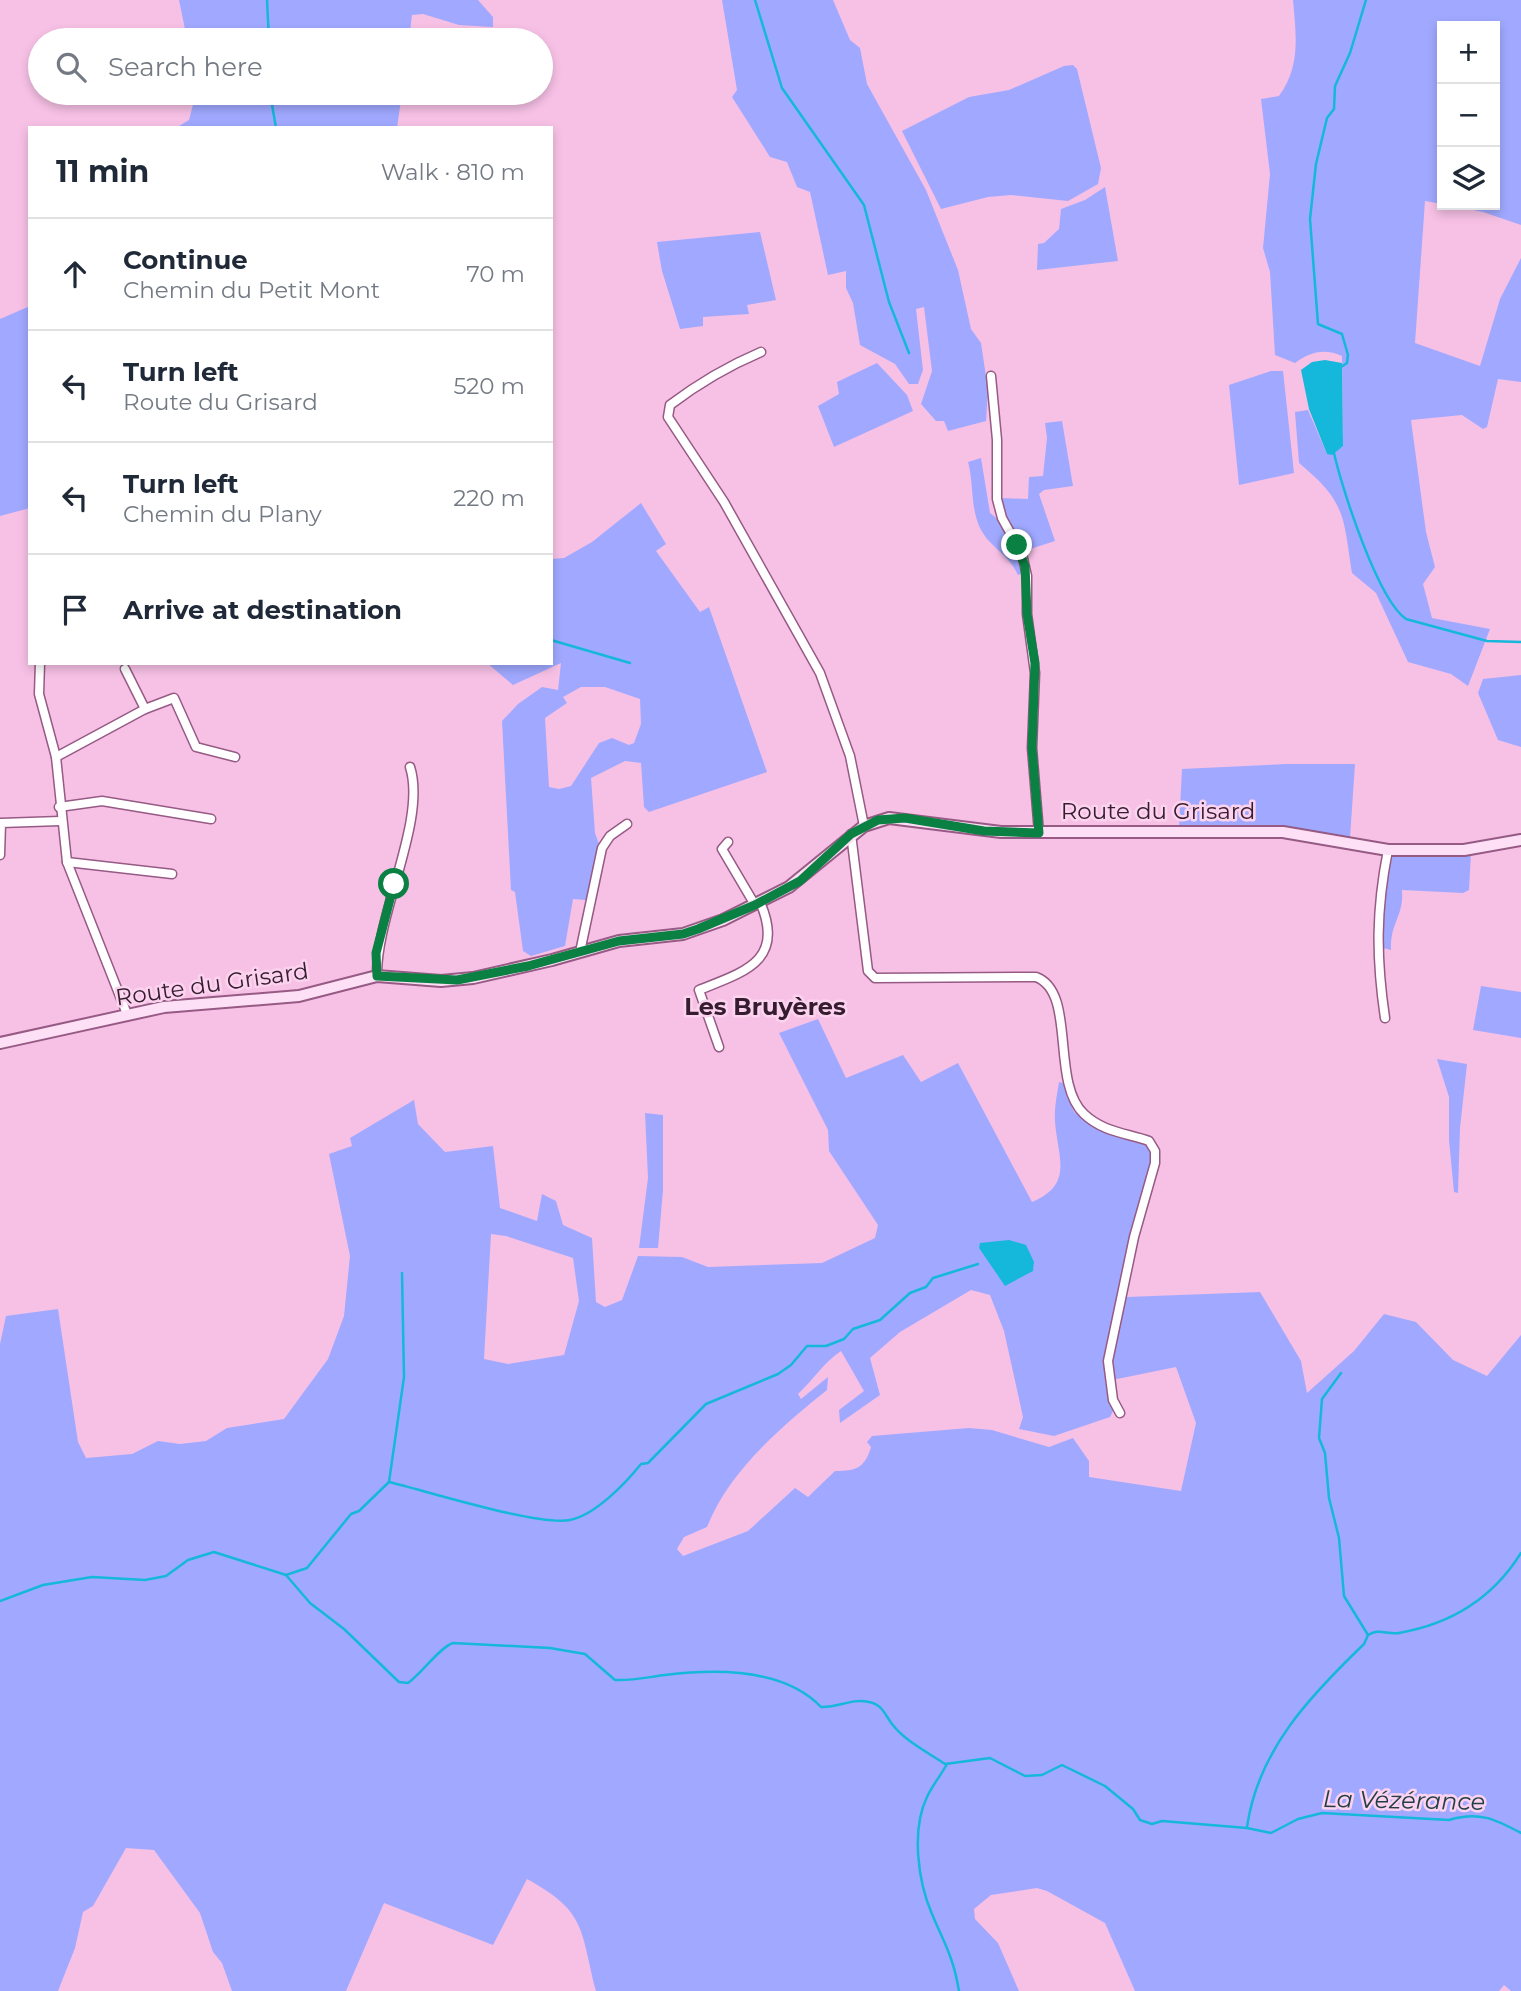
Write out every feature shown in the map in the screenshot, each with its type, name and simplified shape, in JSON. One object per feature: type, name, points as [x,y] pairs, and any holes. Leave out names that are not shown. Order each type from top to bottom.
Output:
[{"type":"street","points":[[761,352],[716,374],[686,393],[670,405],[668,417],[718,492],[820,673],[850,756],[864,825]]},
{"type":"street","points":[[990,376],[998,440],[997,499],[1002,518],[1022,554],[1027,576],[1027,614],[1035,673],[1032,731],[1039,833]]},
{"type":"street","points":[[40,665],[39,694],[56,757],[66,862],[127,1014]]},
{"type":"street","points":[[125,669],[145,709]]},
{"type":"street","points":[[56,757],[145,709],[174,698],[196,747],[234,757]]},
{"type":"street","points":[[377,976],[376,953],[382,923],[405,845],[415,781],[410,766]]},
{"type":"street","points":[[59,807],[102,801],[211,819]]},
{"type":"street","name":"Route du Grisard","points":[[0,1043],[127,1014],[200,1002],[299,996],[377,976],[457,980],[619,941],[683,934],[758,904],[800,881],[851,834],[864,825],[889,818],[905,818],[984,831],[1039,833],[1283,832],[1388,850],[1464,850],[1521,841]]},
{"type":"street","points":[[0,855],[1,823],[60,821]]},
{"type":"street","points":[[579,952],[602,849],[610,836],[628,824]]},
{"type":"street","points":[[851,834],[868,971],[875,978],[1036,977],[1044,980],[1056,997],[1066,1076],[1072,1098],[1091,1120],[1118,1133],[1149,1141],[1155,1152],[1156,1163],[1134,1237],[1108,1361],[1113,1400],[1120,1413]]},
{"type":"street","points":[[719,1047],[699,990],[747,971],[761,959],[769,934],[758,904],[722,849],[728,842]]},
{"type":"street","points":[[1385,1018],[1378,969],[1377,925],[1388,850]]},
{"type":"street","points":[[66,862],[172,874]]},
{"type":"shaded area","points":[[179,0],[478,0],[493,17],[493,27],[459,25],[423,14],[412,15],[410,28],[185,28]]},
{"type":"shaded area","points":[[722,0],[833,0],[850,40],[860,48],[867,84],[926,190],[958,270],[971,329],[981,343],[988,390],[986,421],[948,431],[944,421],[936,421],[921,404],[932,371],[924,307],[916,309],[923,370],[918,384],[909,384],[895,364],[860,345],[853,303],[846,288],[846,271],[828,275],[810,192],[797,187],[787,162],[770,157],[732,97],[737,90]]},
{"type":"shaded area","points":[[1293,0],[1521,0],[1521,225],[1473,210],[1500,210],[1500,21],[1437,21],[1437,203],[1425,201],[1415,343],[1480,366],[1500,299],[1521,258],[1521,382],[1498,379],[1487,427],[1483,429],[1462,415],[1411,420],[1426,532],[1435,567],[1423,584],[1432,618],[1490,629],[1468,686],[1451,674],[1408,662],[1376,593],[1352,573],[1344,523],[1334,500],[1326,488],[1299,463],[1295,412],[1308,410],[1327,454],[1343,446],[1342,356],[1317,352],[1295,363],[1275,355],[1270,272],[1263,248],[1270,174],[1261,99],[1279,96],[1286,85],[1294,62]]},
{"type":"shaded area","points":[[1073,65],[1077,69],[1101,168],[1098,184],[1068,201],[1011,195],[988,197],[941,209],[902,131],[969,97],[1009,90],[1064,66]]},
{"type":"shaded area","points":[[193,105],[400,105],[397,126],[179,126],[189,120]]},
{"type":"shaded area","points":[[1105,187],[1118,261],[1037,270],[1038,244],[1044,243],[1059,229],[1061,209],[1085,200]]},
{"type":"shaded area","points":[[760,232],[776,300],[747,305],[749,314],[703,317],[703,326],[680,329],[662,271],[657,242]]},
{"type":"shaded area","points":[[28,307],[28,509],[0,516],[0,319]]},
{"type":"shaded area","points":[[1325,360],[1342,363],[1343,446],[1332,455],[1327,454],[1309,409],[1301,370],[1312,362]]},
{"type":"shaded area","points":[[877,363],[907,395],[913,411],[834,447],[818,406],[839,394],[837,382]]},
{"type":"shaded area","points":[[1271,371],[1283,371],[1294,473],[1239,485],[1229,385]]},
{"type":"shaded area","points":[[1062,421],[1073,486],[1044,490],[1039,494],[1055,541],[1024,551],[1007,521],[1000,498],[1028,499],[1029,477],[1043,476],[1047,438],[1045,423]]},
{"type":"shaded area","points":[[981,458],[990,513],[1002,525],[1011,540],[1021,574],[1018,575],[1009,561],[984,535],[977,520],[968,462]]},
{"type":"shaded area","points":[[641,503],[666,544],[656,551],[700,612],[709,607],[767,772],[649,812],[644,807],[641,763],[625,761],[591,778],[595,833],[599,844],[586,900],[573,899],[565,946],[531,956],[523,951],[515,892],[511,890],[502,721],[518,704],[542,687],[558,690],[561,663],[513,685],[489,665],[553,665],[553,559],[564,558],[592,542]],"holes":[[[581,687],[605,687],[640,699],[641,724],[634,743],[629,745],[612,738],[599,743],[571,786],[559,789],[549,787],[545,718],[567,703],[563,697]]]},
{"type":"shaded area","points":[[1521,675],[1521,747],[1498,740],[1478,693],[1483,679]]},
{"type":"shaded area","points":[[1355,764],[1350,838],[1283,827],[1179,829],[1182,769]]},
{"type":"shaded area","points":[[1471,853],[1469,890],[1463,893],[1402,890],[1391,950],[1379,947],[1384,893],[1393,854]]},
{"type":"shaded area","points":[[1481,986],[1521,992],[1521,1038],[1473,1030]]},
{"type":"shaded area","points":[[818,1019],[846,1078],[903,1055],[921,1082],[958,1063],[1032,1202],[1054,1187],[1059,1178],[1060,1157],[1055,1116],[1059,1082],[1063,1083],[1074,1112],[1106,1133],[1148,1146],[1152,1163],[1105,1349],[1105,1381],[1113,1411],[1110,1417],[1054,1436],[1019,1429],[1023,1417],[1004,1331],[990,1295],[971,1290],[900,1332],[870,1358],[880,1395],[840,1423],[839,1410],[864,1391],[841,1351],[829,1361],[798,1394],[801,1399],[828,1377],[827,1390],[758,1451],[729,1487],[707,1527],[684,1537],[677,1549],[683,1556],[748,1531],[795,1488],[808,1497],[835,1471],[859,1467],[869,1454],[871,1447],[867,1442],[872,1436],[969,1428],[992,1430],[1049,1447],[1073,1438],[1089,1461],[1089,1477],[1181,1491],[1196,1423],[1176,1367],[1112,1380],[1111,1358],[1126,1297],[1260,1292],[1301,1361],[1307,1393],[1354,1351],[1384,1314],[1416,1322],[1453,1360],[1487,1376],[1521,1335],[1521,1991],[1511,1991],[1504,1985],[1499,1991],[1135,1991],[1105,1923],[1037,1888],[991,1895],[974,1909],[975,1919],[998,1943],[1019,1991],[596,1991],[578,1924],[561,1902],[527,1879],[493,1945],[384,1903],[346,1991],[232,1991],[222,1963],[213,1952],[200,1913],[154,1850],[126,1848],[93,1906],[83,1912],[75,1948],[58,1991],[0,1991],[0,1344],[6,1316],[58,1309],[78,1442],[86,1458],[132,1454],[158,1441],[180,1444],[206,1441],[227,1428],[284,1419],[328,1359],[344,1316],[350,1256],[329,1154],[352,1146],[350,1138],[414,1100],[418,1124],[445,1152],[493,1146],[500,1208],[537,1221],[542,1194],[556,1201],[563,1225],[592,1238],[596,1302],[605,1307],[622,1300],[638,1256],[682,1257],[708,1267],[822,1263],[875,1238],[878,1225],[829,1151],[828,1130],[779,1033]],"holes":[[[491,1234],[506,1236],[573,1258],[579,1301],[564,1355],[508,1364],[484,1359]]]},
{"type":"shaded area","points":[[1437,1059],[1467,1064],[1460,1128],[1458,1193],[1454,1192],[1449,1140],[1449,1097]]},
{"type":"shaded area","points":[[645,1113],[663,1115],[663,1190],[658,1248],[639,1248],[648,1178]]},
{"type":"shaded area","points":[[1009,1240],[1026,1245],[1034,1262],[1033,1271],[1005,1286],[979,1248],[980,1243]]},
{"type":"waterway","points":[[267,0],[268,28]]},
{"type":"waterway","points":[[755,0],[782,88],[864,205],[889,302],[909,353]]},
{"type":"waterway","points":[[1341,367],[1347,363],[1348,355],[1342,334],[1318,324],[1310,219],[1316,164],[1327,118],[1334,109],[1335,86],[1350,53],[1366,0]]},
{"type":"waterway","points":[[272,105],[276,126]]},
{"type":"waterway","points":[[1334,453],[1362,542],[1395,608],[1406,619],[1487,641],[1521,642]]},
{"type":"waterway","points":[[553,641],[630,663]]},
{"type":"waterway","points":[[286,1575],[307,1568],[351,1514],[359,1511],[389,1482],[533,1518],[570,1520],[580,1517],[609,1498],[641,1464],[648,1463],[706,1404],[778,1374],[791,1365],[807,1346],[826,1346],[844,1339],[853,1329],[880,1320],[910,1293],[926,1287],[933,1278],[978,1264]]},
{"type":"waterway","points":[[389,1482],[404,1377],[402,1273]]},
{"type":"waterway","points":[[1341,1373],[1322,1399],[1319,1438],[1325,1453],[1329,1498],[1339,1538],[1344,1596],[1368,1635]]},
{"type":"waterway","name":"La Vézérance","points":[[0,1601],[43,1585],[92,1577],[145,1580],[166,1576],[188,1560],[214,1552],[286,1575],[310,1603],[344,1629],[399,1682],[408,1683],[453,1643],[550,1648],[585,1654],[615,1680],[705,1672],[748,1674],[788,1685],[806,1694],[821,1707],[856,1701],[873,1703],[880,1707],[903,1736],[945,1764],[990,1758],[1025,1776],[1042,1775],[1062,1765],[1105,1786],[1133,1809],[1140,1820],[1152,1824],[1162,1821],[1247,1828],[1271,1833],[1298,1819],[1322,1813],[1449,1820],[1478,1816],[1495,1820],[1521,1833]]},
{"type":"waterway","points":[[1247,1827],[1262,1773],[1289,1726],[1324,1684],[1364,1644],[1368,1635],[1418,1629],[1453,1616],[1484,1596],[1521,1553]]},
{"type":"waterway","points":[[947,1764],[922,1810],[918,1856],[927,1901],[951,1959],[959,1991]]},
{"type":"district","name":"Les Bruyères","points":[[765,1006]]},
{"type":"route","points":[[394,884],[376,953],[377,976],[457,980],[528,966],[619,941],[683,934],[723,920],[800,881],[851,834],[878,820],[905,818],[984,831],[1039,833],[1032,748],[1035,663],[1027,614],[1027,576],[1017,545]]}]
